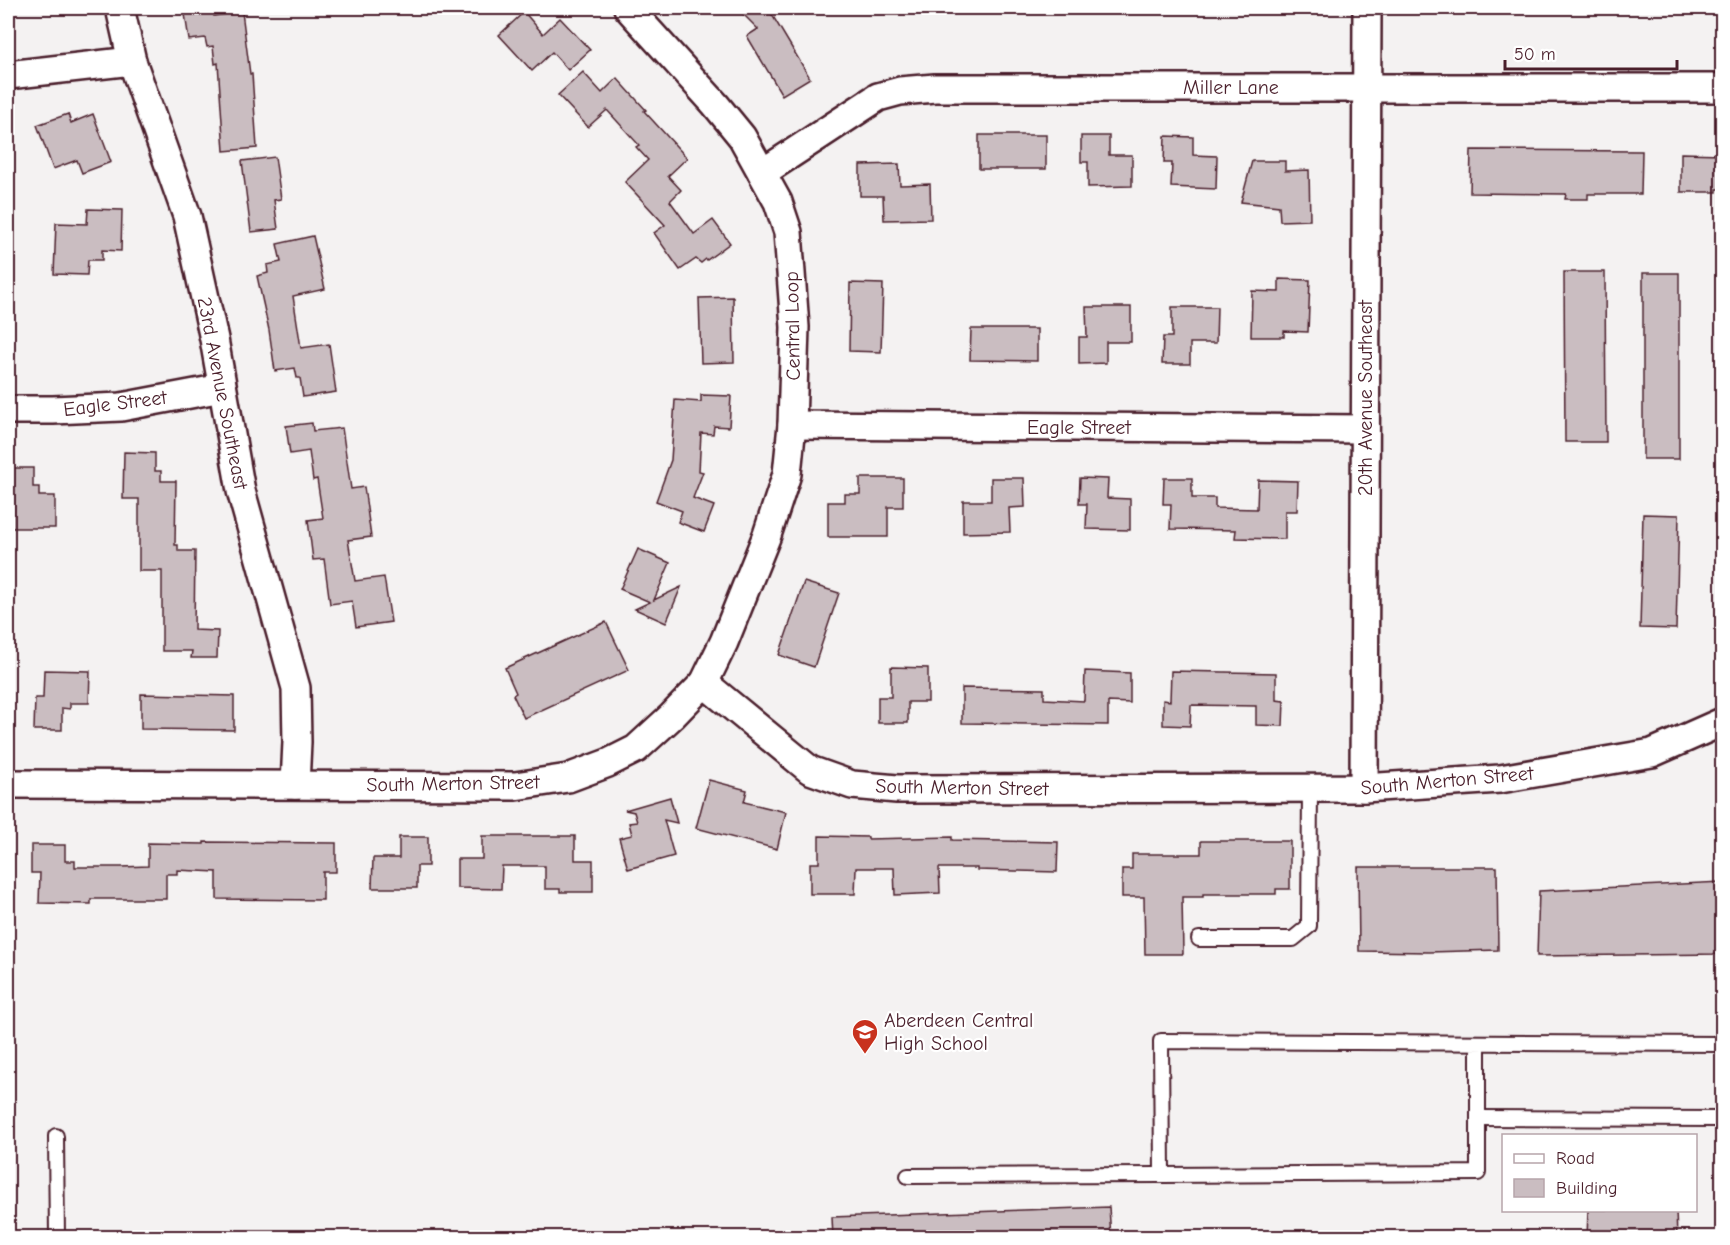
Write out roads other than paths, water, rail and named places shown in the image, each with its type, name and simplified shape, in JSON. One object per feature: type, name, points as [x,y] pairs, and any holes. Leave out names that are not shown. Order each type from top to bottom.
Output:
[{"type":"street","name":"23rd Avenue Southeast","points":[[120,8],[132,61],[187,216],[214,339],[241,490],[296,688],[295,784]]},
{"type":"street","name":"Central Loop","points":[[628,8],[742,136],[778,202],[788,232],[795,327],[792,425],[787,474],[767,535],[724,642],[704,682]]},
{"type":"street","name":"20th Avenue Southeast","points":[[1364,788],[1367,8]]},
{"type":"street","points":[[8,75],[132,61]]},
{"type":"street","name":"Miller Lane","points":[[762,172],[878,97],[900,91],[934,88],[1722,88]]},
{"type":"street","name":"Eagle Street","points":[[8,410],[121,407],[222,387]]},
{"type":"street","name":"Eagle Street","points":[[792,425],[1365,429]]},
{"type":"street","name":"South Merton Street","points":[[8,784],[515,786],[568,778],[608,763],[636,749],[704,682],[810,770],[852,784],[897,789],[1364,788],[1500,779],[1652,753],[1722,722]]},
{"type":"lane","points":[[1199,939],[1293,939],[1309,926],[1310,788]]},
{"type":"lane","points":[[1162,1175],[1161,1041],[1722,1044]]},
{"type":"lane","points":[[908,1176],[1478,1173],[1478,1043]]},
{"type":"lane","points":[[1478,1118],[1722,1119]]},
{"type":"lane","points":[[56,1136],[57,1238]]},
{"type":"place","name":"Aberdeen Central High School","points":[[865,1055]]}]
